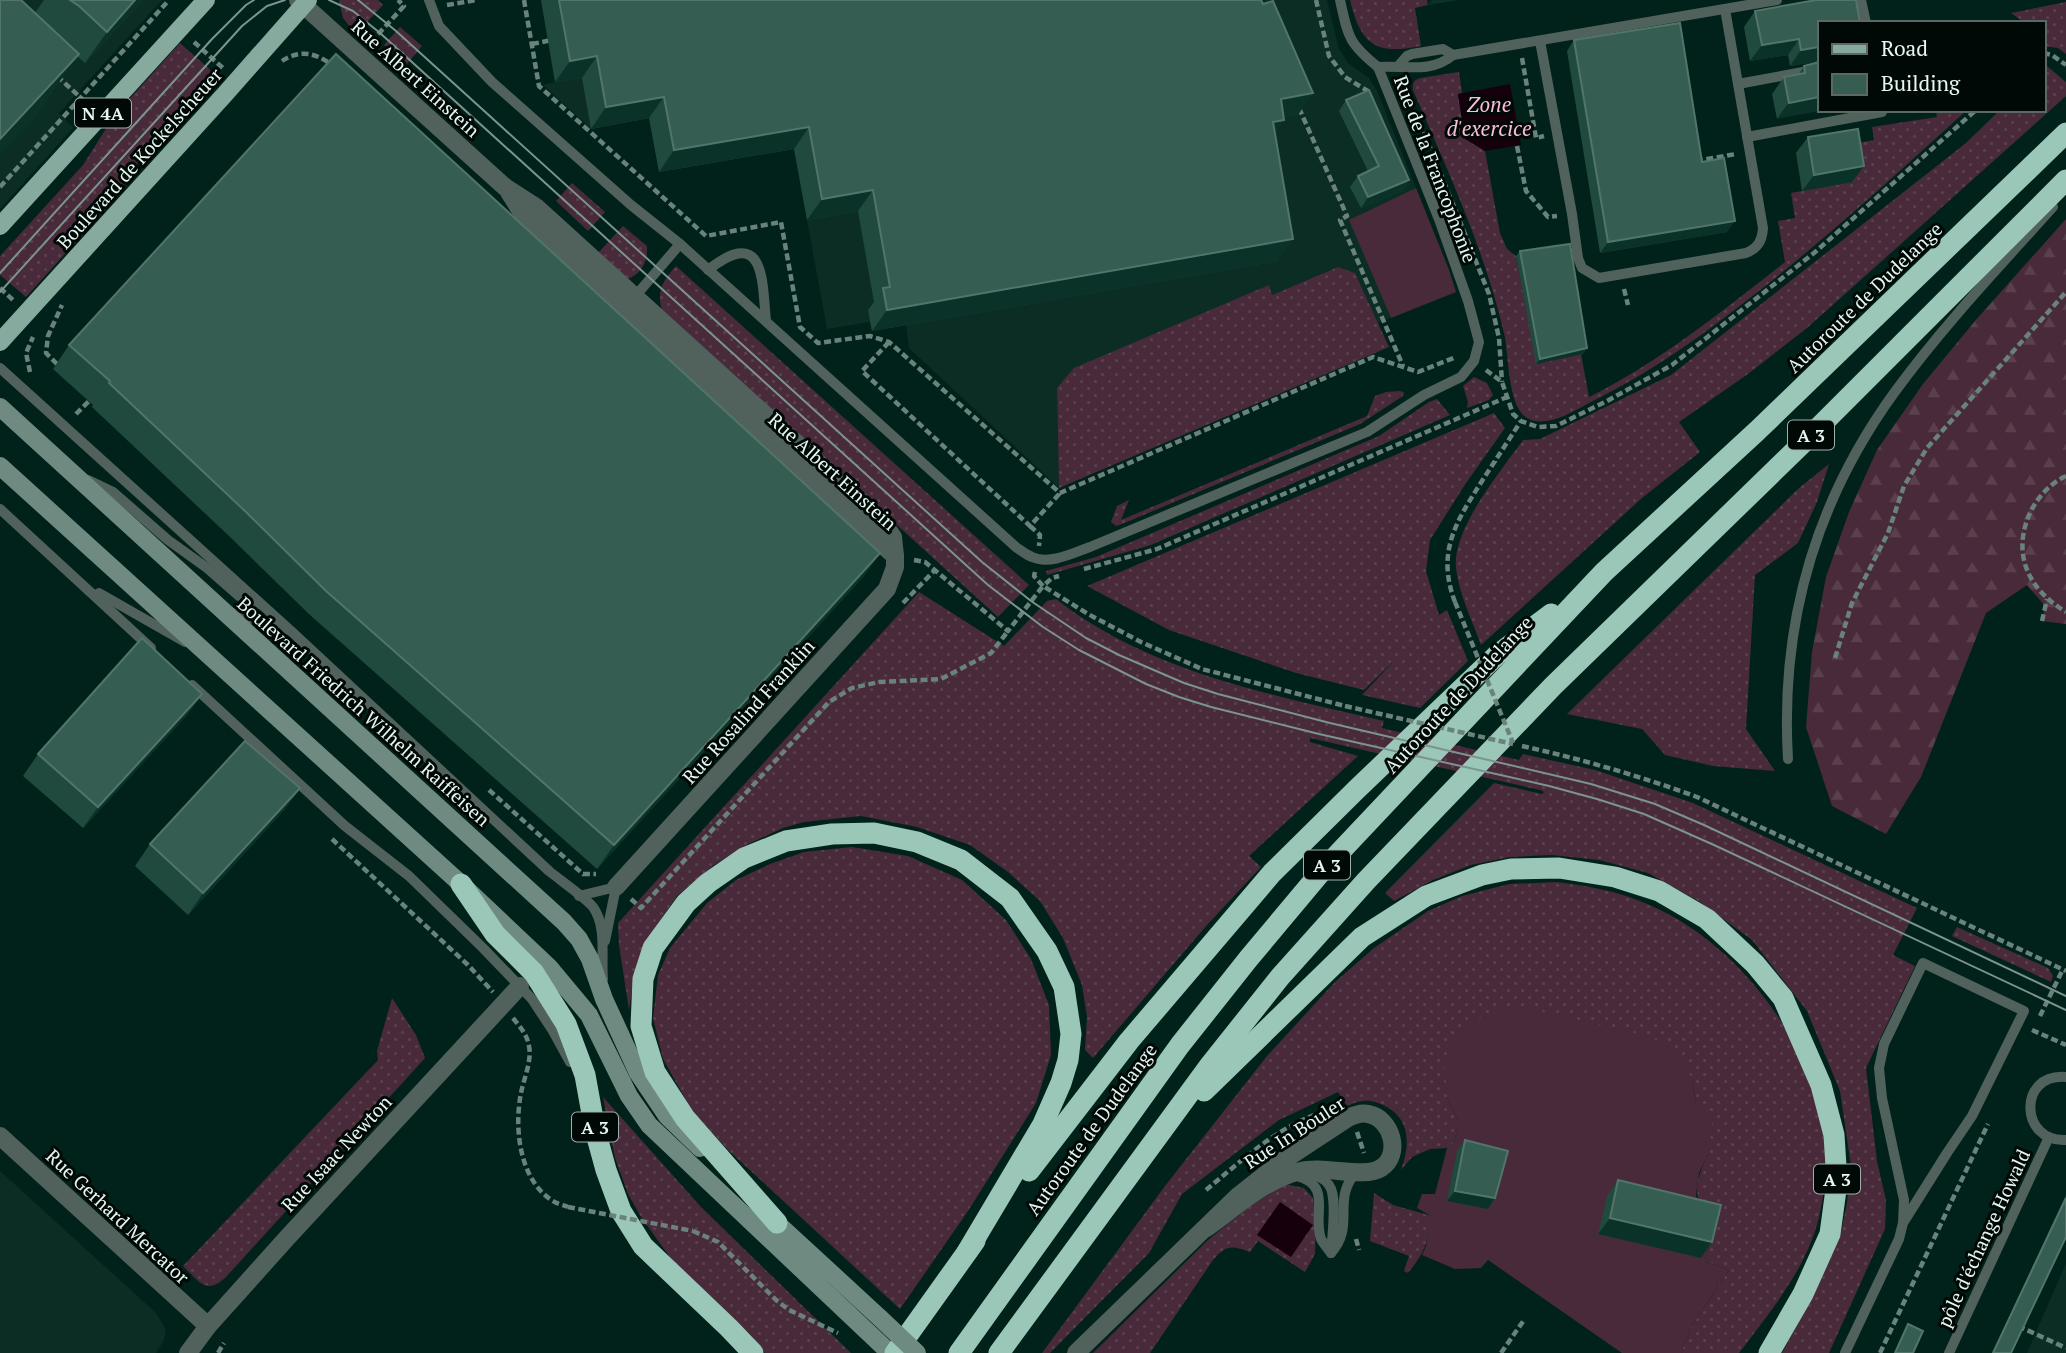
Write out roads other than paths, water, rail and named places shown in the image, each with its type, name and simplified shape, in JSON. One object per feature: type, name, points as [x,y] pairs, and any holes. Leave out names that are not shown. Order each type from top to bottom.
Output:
[{"type":"highway","name":"Autoroute de Dudelange","points":[[958,1353],[1180,1045],[1321,872],[1605,572],[1767,422],[2066,133]]},
{"type":"highway","name":"A 3","points":[[999,1353],[1157,1137],[1280,977],[1366,881],[1553,686],[1818,428],[2066,180]]},
{"type":"highway","name":"A 3","points":[[893,1353],[1129,1041],[1272,873],[1497,655],[1605,572]]},
{"type":"highway","name":"A 3","points":[[777,1223],[685,1118],[655,1072],[641,1026],[643,979],[653,948],[686,903],[708,883],[744,858],[786,841],[832,834],[874,833],[917,842],[961,860],[1010,898],[1046,951],[1064,987],[1071,1034],[1068,1060],[1061,1083],[1043,1124],[967,1252]]},
{"type":"highway","name":"A 3","points":[[1157,1137],[1362,937],[1426,896],[1482,874],[1511,869],[1559,867],[1615,877],[1659,891],[1707,919],[1755,964],[1783,999],[1821,1085],[1834,1135],[1837,1182],[1830,1234],[1803,1294],[1769,1353]]},
{"type":"highway","name":"A 3","points":[[461,884],[495,934],[534,973],[566,1024],[585,1075],[595,1130],[621,1211],[643,1246],[753,1353]]},
{"type":"main road","name":"N 4A","points":[[0,226],[206,0]]},
{"type":"main road","name":"Boulevard de Kockelscheuer","points":[[0,342],[237,81],[303,2]]},
{"type":"main road","name":"Boulevard Friedrich Wilhelm Raiffeisen","points":[[0,407],[565,922],[590,959],[604,999],[638,1073],[667,1116],[777,1223],[874,1325]]},
{"type":"main road","points":[[0,466],[549,967],[589,1015],[629,1096],[649,1125],[874,1325],[917,1353]]},
{"type":"main road","points":[[874,1325],[893,1353]]},
{"type":"street","name":"Rue Albert Einstein","points":[[303,2],[505,187],[529,224],[629,303],[880,519],[893,537],[895,556]]},
{"type":"street","name":"Rue Rosalind Franklin","points":[[616,887],[887,589],[895,567],[895,556]]},
{"type":"street","name":"Rue Isaac Newton","points":[[188,1353],[208,1326],[286,1239],[520,986]]},
{"type":"street","name":"Rue In Bouler","points":[[1076,1353],[1237,1196],[1281,1162],[1360,1113],[1378,1118],[1391,1132],[1391,1151],[1383,1167],[1366,1172],[1303,1170],[1288,1175],[1268,1184],[1205,1229]]},
{"type":"street","name":"Rue Gerhard Mercator","points":[[0,1136],[208,1326]]},
{"type":"lane","points":[[429,0],[439,26],[492,82],[766,321]]},
{"type":"lane","name":"Rue de la Francophonie","points":[[766,321],[1017,548],[1032,557],[1059,558],[1090,547],[1367,432],[1424,395],[1461,377],[1479,342],[1468,301],[1440,222],[1378,67],[1358,52],[1347,33],[1340,0]]},
{"type":"lane","points":[[1378,67],[1399,65],[1407,55],[1443,49],[1453,55],[1541,47],[1777,0]]},
{"type":"lane","points":[[1861,0],[1866,21]]},
{"type":"lane","points":[[1541,47],[1578,258],[1582,268],[1599,278],[1752,251],[1763,237],[1763,228],[1725,9]]},
{"type":"lane","points":[[1738,84],[1818,69]]},
{"type":"lane","points":[[1747,137],[1882,112]]},
{"type":"lane","points":[[1788,759],[1788,676],[1798,606],[1812,550],[1849,464],[1893,394],[1937,337],[2066,193]]},
{"type":"lane","points":[[629,303],[680,244]]},
{"type":"lane","points":[[708,270],[722,259],[737,253],[746,253],[754,258],[762,272],[766,321]]},
{"type":"lane","name":"Boulevard Friedrich Wilhelm Raiffeisen","points":[[0,368],[291,631],[549,871],[592,906],[598,917],[601,935],[604,999]]},
{"type":"lane","name":"Boulevard Friedrich Wilhelm Raiffeisen","points":[[71,472],[113,492],[239,596],[268,610]]},
{"type":"lane","points":[[0,509],[162,658]]},
{"type":"lane","points":[[81,583],[211,657]]},
{"type":"lane","points":[[222,610],[291,631]]},
{"type":"lane","points":[[182,677],[345,826],[409,876],[532,999],[569,1057],[595,1130]]},
{"type":"lane","points":[[579,896],[616,887],[602,968]]},
{"type":"lane","points":[[1845,1353],[1899,1239],[1903,1223],[1904,1200],[1882,1098],[1879,1068],[1884,1044],[1923,963],[2024,1011],[1972,1116],[1903,1223]]},
{"type":"lane","name":"pôle d'échange Howald","points":[[2066,1077],[2053,1077],[2037,1088],[2032,1096],[2031,1116],[2035,1125],[2049,1137],[2066,1140]]},
{"type":"lane","name":"pôle d'échange Howald","points":[[1949,1353],[2049,1137]]},
{"type":"lane","points":[[1288,1175],[1300,1177],[1315,1186],[1319,1195],[1321,1239],[1331,1253],[1343,1235],[1344,1191],[1347,1182],[1356,1172]]},
{"type":"water","name":"Zone d'exercice","points":[[1510,84],[1521,145],[1485,151],[1465,139],[1458,94]]},
{"type":"water","points":[[1280,1202],[1313,1225],[1291,1257],[1257,1235]]},
{"type":"tram line","points":[[0,273],[212,39],[254,0]]},
{"type":"tram line","points":[[0,292],[242,26],[267,6],[285,0]]},
{"type":"tram line","points":[[329,0],[353,11],[380,33],[988,585],[1043,627],[1079,650],[1146,684],[1211,707],[1549,786],[1644,814],[2066,1010]]},
{"type":"tram line","points":[[358,0],[396,31],[982,562],[1031,601],[1086,638],[1184,683],[1218,694],[1591,784],[1655,804],[2066,996]]}]
